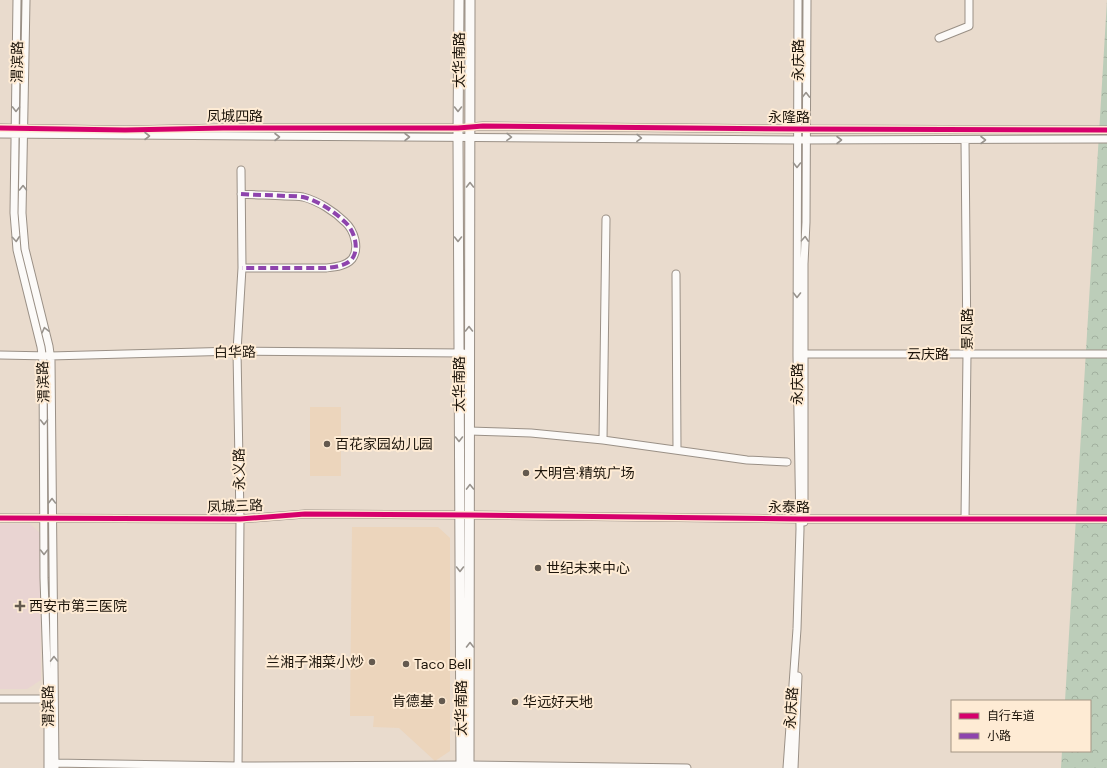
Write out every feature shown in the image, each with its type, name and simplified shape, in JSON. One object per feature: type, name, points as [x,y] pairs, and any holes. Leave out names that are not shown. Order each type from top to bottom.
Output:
[{"type":"main road","name":"太华南路","points":[[459,0],[458,133],[460,515],[465,767]]},
{"type":"main road","name":"太华南路","points":[[465,767],[470,514],[470,0]]},
{"type":"street","name":"渭滨路","points":[[17,0],[14,213],[17,250],[42,356],[44,578],[51,699]]},
{"type":"street","name":"渭滨路","points":[[26,0],[22,213],[25,249],[49,346],[50,356],[52,519],[51,766]]},
{"type":"street","name":"永庆路","points":[[794,768],[802,519],[797,140],[798,0]]},
{"type":"street","name":"永庆路","points":[[801,354],[806,222],[807,0]]},
{"type":"street","points":[[939,38],[969,26],[969,0]]},
{"type":"street","name":"凤城四路","points":[[458,133],[470,126]]},
{"type":"street","name":"永隆路","points":[[470,126],[1107,130]]},
{"type":"street","name":"凤城四路","points":[[0,128],[16,131],[223,128],[458,133],[470,137]]},
{"type":"street","name":"凤城四路","points":[[0,134],[16,131]]},
{"type":"street","name":"永隆路","points":[[470,137],[797,140],[1107,139]]},
{"type":"street","name":"景风路","points":[[965,140],[967,354],[965,519]]},
{"type":"street","name":"永义路","points":[[238,767],[240,519],[237,351],[242,268],[241,170]]},
{"type":"street","points":[[241,194],[302,197],[318,203],[333,212],[346,223],[353,233],[355,242],[355,252],[352,259],[340,266],[326,268],[242,268]]},
{"type":"street","points":[[603,440],[606,219]]},
{"type":"street","points":[[676,274],[677,450]]},
{"type":"street","name":"白华路","points":[[0,355],[50,356],[237,351],[469,353]]},
{"type":"street","name":"云庆路","points":[[801,354],[1107,354]]},
{"type":"street","points":[[469,430],[531,433],[603,440],[747,460],[787,462]]},
{"type":"street","name":"凤城三路","points":[[0,518],[240,519],[305,514],[470,514]]},
{"type":"street","name":"永泰路","points":[[470,514],[802,519],[1107,519]]},
{"type":"street","name":"永庆路","points":[[787,768],[797,629],[802,519]]},
{"type":"street","points":[[0,699],[51,699]]},
{"type":"street","points":[[51,766],[687,768]]},
{"type":"shaded area","points":[[310,407],[341,407],[341,476],[310,476]]},
{"type":"shaded area","name":"西安市第三医院","points":[[0,524],[30,524],[40,533],[41,680],[27,689],[0,689]]},
{"type":"shaded area","points":[[352,527],[438,527],[450,538],[450,751],[435,761],[399,728],[373,727],[374,716],[350,716]]},
{"type":"green space","points":[[1107,0],[1107,768],[1061,768],[1062,752],[1091,752],[1091,700],[1065,700]]},
{"type":"marked path","points":[[241,194],[298,196],[314,201],[331,210],[348,225],[353,234],[356,245],[356,250],[352,259],[344,265],[337,267],[242,268]]},
{"type":"cycle path","points":[[0,128],[125,130],[223,128],[458,128],[483,126],[1107,130]]},
{"type":"cycle path","points":[[0,518],[240,519],[305,514],[799,519],[1107,519]]},
{"type":"place","name":"百花家园幼儿园","points":[[327,444]]},
{"type":"place","name":"大明宫·精筑广场","points":[[526,473]]},
{"type":"place","name":"世纪未来中心","points":[[538,568]]},
{"type":"place","name":"西安市第三医院","points":[[20,606]]},
{"type":"place","name":"兰湘子湘菜小炒","points":[[372,662]]},
{"type":"place","name":"Taco Bell","points":[[406,664]]},
{"type":"place","name":"肯德基","points":[[442,701]]},
{"type":"place","name":"华远好天地","points":[[515,702]]}]
